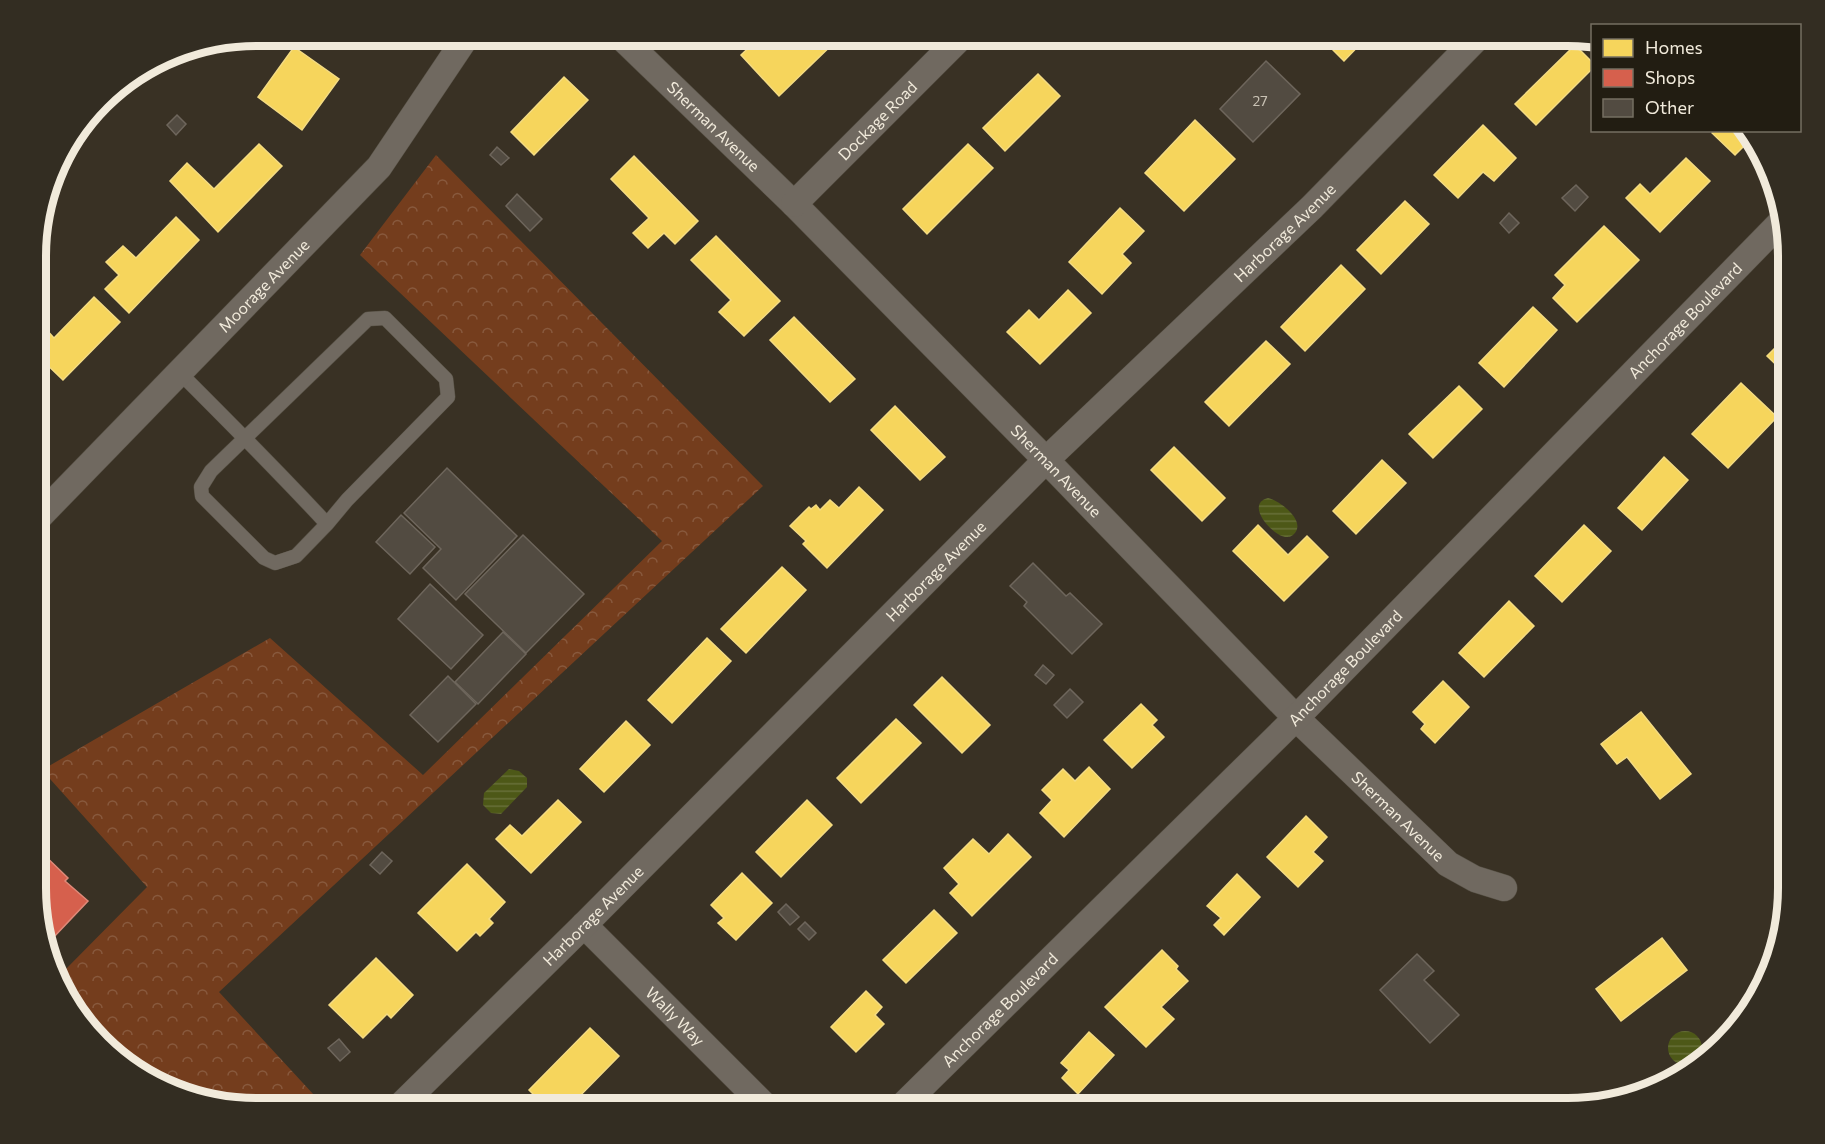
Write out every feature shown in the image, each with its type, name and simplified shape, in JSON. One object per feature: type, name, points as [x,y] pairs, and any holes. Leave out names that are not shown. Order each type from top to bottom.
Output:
[{"type":"street","name":"Dockage Road","points":[[794,204],[952,46]]},
{"type":"street","name":"Harborage Avenue","points":[[408,1098],[584,926],[1046,460],[1312,207],[1469,46]]},
{"type":"street","name":"Moorage Avenue","points":[[46,510],[379,167],[460,47]]},
{"type":"street","name":"Sherman Avenue","points":[[631,47],[794,204],[1296,717],[1448,864],[1475,879],[1504,888]]},
{"type":"street","name":"Anchorage Boulevard","points":[[911,1098],[1296,717],[1776,227]]},
{"type":"street","name":"Wally Way","points":[[584,926],[757,1098]]},
{"type":"lane","points":[[385,318],[446,379],[448,397],[347,500],[327,524],[296,556],[276,564],[264,558],[202,496],[201,487],[211,471],[368,319],[385,318]]},
{"type":"lane","points":[[179,372],[327,524]]},
{"type":"green space","points":[[436,155],[763,486],[219,992],[317,1098],[229,1096],[189,1086],[164,1076],[140,1062],[99,1026],[82,1004],[68,980],[64,971],[147,887],[46,774],[46,768],[270,638],[423,775],[662,541],[360,255]]},
{"type":"shaded area","points":[[1268,498],[1279,503],[1294,517],[1297,529],[1292,536],[1280,535],[1263,519],[1259,506],[1261,501]]},
{"type":"shaded area","points":[[509,769],[519,771],[527,778],[527,787],[501,814],[491,813],[483,805],[484,793]]},
{"type":"shaded area","points":[[1678,1032],[1692,1032],[1701,1041],[1702,1049],[1681,1064],[1669,1055],[1669,1041]]},
{"type":"building: Homes","points":[[1329,46],[1358,46],[1344,61]]},
{"type":"building: Homes","points":[[1574,46],[1591,61],[1591,70],[1536,125],[1515,104]]},
{"type":"building: Homes","points":[[294,47],[339,79],[302,130],[258,97]]},
{"type":"building: Homes","points":[[750,47],[830,47],[779,96],[741,55]]},
{"type":"building: Homes","points":[[1038,74],[1060,96],[1005,151],[983,128]]},
{"type":"building: Homes","points":[[564,77],[588,100],[534,155],[511,132]]},
{"type":"building: Homes","points":[[1195,120],[1235,159],[1184,211],[1145,173]]},
{"type":"building: Homes","points":[[1483,125],[1516,158],[1494,181],[1483,172],[1458,198],[1434,175]]},
{"type":"building: Homes","points":[[1737,132],[1746,144],[1735,155],[1712,133]]},
{"type":"building: Homes","points":[[259,144],[282,166],[218,232],[170,181],[187,163],[214,189]]},
{"type":"building: Homes","points":[[968,144],[993,168],[927,234],[903,209]]},
{"type":"building: Homes","points":[[634,156],[698,221],[675,244],[664,233],[648,248],[633,233],[649,218],[611,179]]},
{"type":"building: Homes","points":[[1686,158],[1710,181],[1660,232],[1626,198],[1640,184],[1650,194]]},
{"type":"building: Homes","points":[[1405,201],[1429,224],[1381,274],[1357,250]]},
{"type":"building: Homes","points":[[1120,208],[1144,231],[1122,254],[1131,263],[1102,294],[1069,262]]},
{"type":"building: Homes","points":[[176,217],[199,240],[129,313],[105,289],[119,275],[106,262],[123,246],[136,258]]},
{"type":"building: Homes","points":[[1604,226],[1639,260],[1577,322],[1553,298],[1565,285],[1555,275]]},
{"type":"building: Homes","points":[[716,236],[780,301],[744,336],[719,312],[731,300],[691,260]]},
{"type":"building: Homes","points":[[1341,265],[1365,289],[1305,351],[1281,327]]},
{"type":"building: Homes","points":[[1068,290],[1091,313],[1040,364],[1007,332],[1029,310],[1039,320]]},
{"type":"building: Homes","points":[[94,297],[120,322],[63,380],[46,364],[46,329],[54,338]]},
{"type":"building: Homes","points":[[1533,307],[1557,330],[1504,387],[1479,363]]},
{"type":"building: Homes","points":[[794,317],[855,379],[830,402],[770,340]]},
{"type":"building: Homes","points":[[1266,341],[1290,364],[1229,426],[1205,402]]},
{"type":"building: Homes","points":[[1778,345],[1778,366],[1767,356]]},
{"type":"building: Homes","points":[[1741,383],[1777,417],[1728,468],[1692,434]]},
{"type":"building: Homes","points":[[1459,386],[1482,409],[1433,458],[1409,434]]},
{"type":"building: Homes","points":[[895,406],[945,457],[920,480],[871,430]]},
{"type":"building: Homes","points":[[1174,447],[1225,498],[1202,521],[1151,470]]},
{"type":"building: Homes","points":[[1664,457],[1688,480],[1642,530],[1618,508]]},
{"type":"building: Homes","points":[[1382,460],[1406,483],[1356,534],[1333,511]]},
{"type":"building: Homes","points":[[859,487],[883,510],[827,568],[803,544],[806,541],[790,526],[809,507],[811,509],[816,505],[820,510],[830,500],[839,508]]},
{"type":"building: Homes","points":[[1258,525],[1288,555],[1307,536],[1328,557],[1284,601],[1233,551]]},
{"type":"building: Homes","points":[[1584,525],[1611,551],[1562,602],[1535,576]]},
{"type":"building: Homes","points":[[782,567],[806,590],[746,653],[721,629]]},
{"type":"building: Homes","points":[[1509,601],[1534,626],[1484,677],[1459,653]]},
{"type":"building: Homes","points":[[707,638],[731,661],[672,723],[648,700]]},
{"type":"building: Homes","points":[[942,677],[990,725],[962,753],[914,705]]},
{"type":"building: Homes","points":[[1443,681],[1469,707],[1435,743],[1421,729],[1425,724],[1413,712]]},
{"type":"building: Homes","points":[[1141,704],[1157,720],[1152,725],[1164,737],[1132,768],[1104,740]]},
{"type":"building: Homes","points":[[1641,712],[1691,774],[1660,799],[1627,757],[1617,764],[1601,744]]},
{"type":"building: Homes","points":[[896,719],[921,743],[861,803],[837,778]]},
{"type":"building: Homes","points":[[626,721],[650,745],[604,792],[580,769]]},
{"type":"building: Homes","points":[[1089,767],[1110,789],[1064,837],[1040,813],[1052,800],[1042,790],[1063,769],[1075,781]]},
{"type":"building: Homes","points":[[558,800],[581,822],[531,873],[496,839],[510,825],[522,836]]},
{"type":"building: Homes","points":[[807,800],[832,825],[781,877],[756,852]]},
{"type":"building: Homes","points":[[1306,816],[1327,837],[1313,852],[1323,861],[1298,887],[1267,857]]},
{"type":"building: Homes","points":[[1008,834],[1031,857],[972,916],[950,893],[959,884],[944,868],[973,839],[989,854]]},
{"type":"building: Homes","points":[[467,864],[505,902],[489,919],[493,923],[480,936],[476,932],[457,951],[418,913]]},
{"type":"building: Homes","points":[[742,873],[772,903],[736,940],[718,923],[724,918],[711,905]]},
{"type":"building: Homes","points":[[1237,874],[1260,897],[1224,935],[1214,925],[1221,918],[1207,906]]},
{"type":"building: Homes","points":[[934,910],[957,933],[906,983],[883,960]]},
{"type":"building: Homes","points":[[1662,938],[1687,970],[1621,1021],[1596,989]]},
{"type":"building: Homes","points":[[1162,950],[1178,966],[1176,969],[1188,981],[1161,1007],[1174,1019],[1146,1047],[1105,1007]]},
{"type":"building: Homes","points":[[376,958],[413,995],[391,1018],[387,1014],[363,1038],[329,1005]]},
{"type":"building: Homes","points":[[866,991],[882,1007],[875,1015],[884,1024],[856,1052],[831,1027]]},
{"type":"building: Homes","points":[[590,1028],[619,1056],[578,1098],[537,1098],[529,1090]]},
{"type":"building: Homes","points":[[1089,1032],[1114,1055],[1078,1094],[1062,1078],[1069,1070],[1061,1063]]},
{"type":"building: Shops","points":[[46,857],[68,878],[65,881],[88,901],[53,938],[48,915]]},
{"type":"building: Other","points":[[1266,61],[1300,94],[1253,142],[1220,109]]},
{"type":"building: Other","points":[[177,115],[186,124],[176,135],[167,125]]},
{"type":"building: Other","points":[[497,147],[509,158],[501,165],[490,155]]},
{"type":"building: Other","points":[[1576,185],[1588,197],[1575,211],[1562,198]]},
{"type":"building: Other","points":[[517,194],[542,219],[530,231],[506,206]]},
{"type":"building: Other","points":[[1509,213],[1519,223],[1509,233],[1500,223]]},
{"type":"building: Other","points":[[447,468],[517,536],[456,600],[423,568],[441,549],[404,513]]},
{"type":"building: Other","points":[[401,515],[435,547],[410,574],[376,542]]},
{"type":"building: Other","points":[[523,535],[584,594],[526,653],[465,594]]},
{"type":"building: Other","points":[[1033,563],[1066,596],[1070,593],[1102,624],[1072,654],[1024,606],[1027,602],[1010,586]]},
{"type":"building: Other","points":[[430,584],[483,635],[451,669],[398,619]]},
{"type":"building: Other","points":[[503,632],[526,654],[478,704],[455,682]]},
{"type":"building: Other","points":[[1043,665],[1054,675],[1046,684],[1035,675]]},
{"type":"building: Other","points":[[448,676],[476,704],[438,742],[410,715]]},
{"type":"building: Other","points":[[1070,689],[1083,702],[1067,718],[1054,705]]},
{"type":"building: Other","points":[[382,852],[392,861],[380,874],[370,865]]},
{"type":"building: Other","points":[[786,904],[799,917],[790,925],[778,912]]},
{"type":"building: Other","points":[[805,922],[816,933],[809,940],[798,929]]},
{"type":"building: Other","points":[[1417,954],[1434,971],[1424,980],[1459,1015],[1430,1043],[1380,990]]},
{"type":"building: Other","points":[[339,1039],[350,1052],[340,1061],[328,1048]]}]
